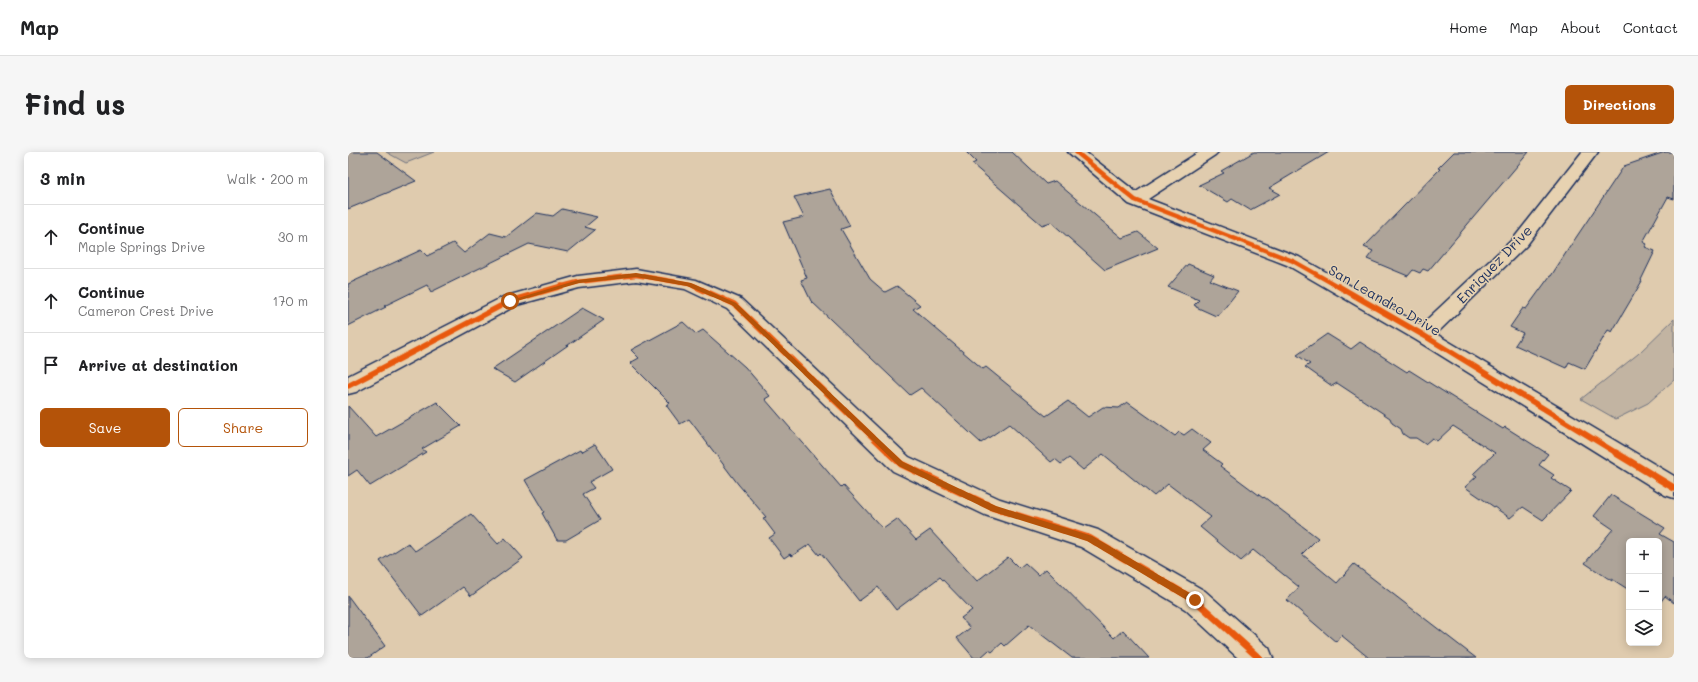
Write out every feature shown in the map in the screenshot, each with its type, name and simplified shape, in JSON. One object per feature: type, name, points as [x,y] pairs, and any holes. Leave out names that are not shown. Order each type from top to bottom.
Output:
[{"type":"street","name":"San Leandro Drive","points":[[1076,152],[1135,200],[1293,261],[1423,335],[1674,488]]},
{"type":"street","points":[[1135,200],[1210,152]]},
{"type":"street","name":"Enriquez Drive","points":[[1423,335],[1520,242],[1590,152]]},
{"type":"street","points":[[348,386],[510,301],[578,282],[636,275],[689,284],[734,304],[901,464],[994,508],[1089,538],[1195,600],[1259,658]]},
{"type":"shaded area","points":[[386,152],[434,152],[406,163]]},
{"type":"shaded area","points":[[1674,319],[1674,380],[1648,403],[1616,419],[1581,399],[1638,354]]},
{"type":"building","points":[[348,152],[377,152],[416,181],[348,209]]},
{"type":"building","points":[[966,152],[1012,152],[1046,184],[1055,181],[1122,238],[1138,232],[1158,248],[1105,270],[1051,222],[1042,225],[972,164],[976,162]]},
{"type":"building","points":[[1254,152],[1329,152],[1269,188],[1280,194],[1250,210],[1232,199],[1228,202],[1199,185],[1224,173],[1221,171]]},
{"type":"building","points":[[1454,152],[1529,152],[1428,271],[1423,269],[1420,273],[1413,270],[1408,276],[1367,259],[1373,251],[1364,247],[1440,169],[1438,168]]},
{"type":"building","points":[[1665,152],[1674,152],[1674,199],[1668,197],[1643,242],[1647,244],[1645,247],[1655,251],[1641,280],[1642,281],[1612,332],[1608,330],[1585,369],[1569,362],[1566,368],[1515,345],[1523,333],[1510,327],[1523,308],[1526,309],[1551,276],[1624,166]]},
{"type":"building","points":[[830,189],[850,226],[841,229],[870,279],[885,292],[897,286],[920,305],[913,309],[983,369],[986,367],[1046,416],[1068,401],[1088,417],[1103,407],[1119,408],[1127,402],[1175,436],[1179,432],[1184,435],[1192,429],[1211,443],[1203,450],[1222,464],[1220,466],[1318,538],[1302,554],[1337,583],[1354,564],[1476,658],[1369,658],[1341,635],[1336,642],[1287,600],[1299,587],[1253,550],[1241,561],[1200,527],[1211,517],[1168,484],[1154,496],[1103,454],[1083,470],[1069,458],[1061,464],[1055,459],[1051,462],[1009,424],[981,443],[921,388],[910,395],[811,301],[801,280],[807,278],[783,222],[804,217],[794,197]]},
{"type":"building","points":[[562,209],[597,217],[585,227],[595,230],[568,252],[529,244],[431,292],[427,285],[348,326],[348,284],[421,250],[427,256],[453,243],[464,253],[490,233],[506,237],[537,213],[553,216]]},
{"type":"building","points":[[1188,264],[1214,275],[1210,280],[1238,291],[1219,315],[1216,316],[1196,307],[1194,305],[1199,300],[1168,287]]},
{"type":"building","points":[[582,308],[604,320],[515,382],[492,369]]},
{"type":"building","points":[[683,322],[696,334],[703,330],[745,367],[770,396],[765,399],[841,487],[843,485],[883,529],[897,519],[916,540],[930,530],[977,581],[1008,557],[1019,568],[1025,563],[1038,575],[1046,569],[1114,638],[1123,630],[1149,658],[1072,658],[1029,625],[1005,646],[1002,643],[992,652],[989,650],[980,658],[974,658],[957,638],[970,628],[961,618],[972,610],[940,577],[896,610],[878,587],[859,601],[821,553],[819,555],[810,544],[792,556],[790,554],[784,558],[769,538],[775,534],[763,518],[766,517],[738,484],[689,419],[680,424],[666,405],[670,403],[630,363],[639,358],[631,350]]},
{"type":"building","points":[[1327,334],[1351,349],[1360,342],[1407,372],[1409,370],[1503,429],[1505,427],[1548,454],[1539,465],[1554,475],[1551,478],[1571,491],[1543,520],[1523,507],[1510,518],[1465,487],[1477,476],[1473,474],[1495,453],[1453,426],[1437,441],[1432,438],[1425,444],[1416,438],[1409,438],[1403,434],[1401,429],[1392,423],[1390,418],[1337,383],[1332,386],[1305,367],[1310,364],[1297,355]]},
{"type":"building","points":[[437,402],[461,426],[422,449],[426,452],[370,486],[357,470],[348,476],[348,406],[376,437]]},
{"type":"building","points":[[595,444],[612,469],[589,482],[594,488],[583,494],[600,520],[566,540],[557,540],[542,513],[544,512],[525,480],[580,450],[581,452]]},
{"type":"building","points":[[1611,495],[1665,528],[1660,534],[1674,542],[1674,603],[1665,596],[1662,600],[1662,538],[1626,538],[1626,588],[1612,579],[1612,581],[1585,563],[1613,529],[1594,516]]},
{"type":"building","points":[[471,514],[498,544],[505,538],[523,558],[471,596],[463,587],[422,616],[380,561],[408,543],[415,551]]},
{"type":"building","points":[[348,596],[385,646],[368,658],[348,658]]},
{"type":"cycle path","points":[[1076,152],[1135,200],[1293,261],[1423,335],[1674,488]]},
{"type":"cycle path","points":[[348,386],[510,301],[578,282],[636,275],[689,284],[734,304],[901,464],[994,508],[1089,538],[1195,600],[1259,658]]},
{"type":"route","points":[[510,301],[578,282],[636,275],[689,284],[734,304],[901,464],[994,508],[1089,538],[1195,600]]}]
